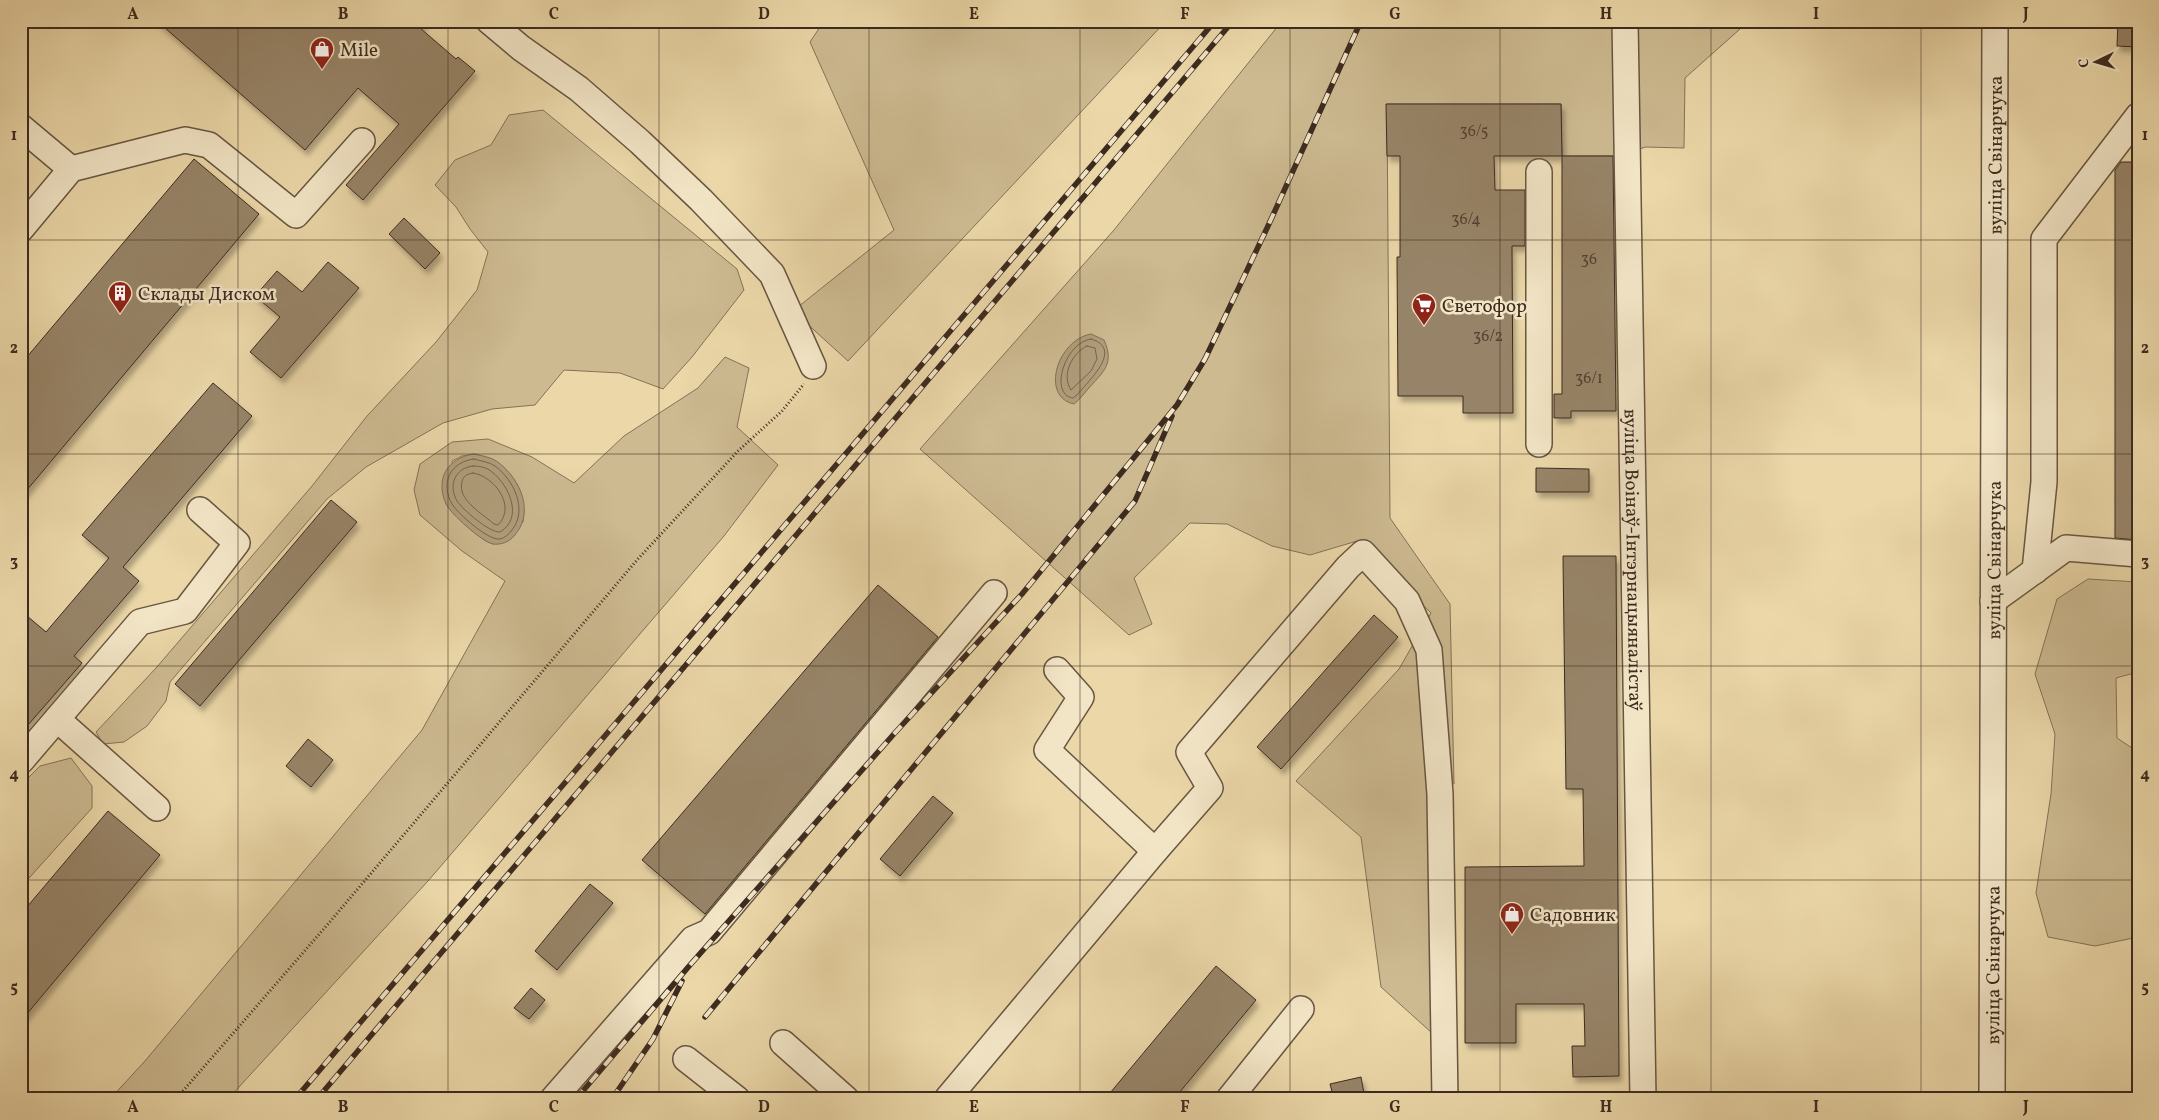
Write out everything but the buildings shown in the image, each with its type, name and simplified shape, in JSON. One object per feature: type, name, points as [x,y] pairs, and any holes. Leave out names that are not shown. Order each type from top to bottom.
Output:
[{"type":"street","points":[[489,21],[521,48],[579,89],[640,142],[701,200],[772,274],[813,366]]},
{"type":"street","name":"вуліца Воінаў-Інтэрнацыяналістаў","points":[[1625,21],[1643,1099]]},
{"type":"street","name":"вуліца Свінарчука","points":[[1992,1099],[1995,21]]},
{"type":"street","points":[[2035,571],[2044,482],[2044,238],[2138,116]]},
{"type":"street","points":[[21,128],[71,169]]},
{"type":"street","points":[[21,229],[71,169],[185,140],[209,145],[296,215],[362,141]]},
{"type":"street","points":[[1539,172],[1539,444]]},
{"type":"street","points":[[21,761],[140,622],[184,611],[237,543],[200,510]]},
{"type":"street","points":[[1994,601],[2066,548],[2138,554]]},
{"type":"street","points":[[948,1099],[1210,788],[1189,752],[1348,567],[1363,553],[1407,601],[1429,650],[1440,794],[1446,1099]]},
{"type":"street","points":[[553,1099],[693,939],[709,932],[994,593]]},
{"type":"street","points":[[1056,670],[1081,697],[1047,750],[1155,851]]},
{"type":"street","points":[[57,719],[157,808]]},
{"type":"street","points":[[1228,1099],[1301,1009]]},
{"type":"street","points":[[783,1043],[846,1099]]},
{"type":"street","points":[[686,1059],[737,1099]]},
{"type":"path","points":[[176,1099],[328,924],[637,560],[738,451],[782,411],[802,386],[813,366]]},
{"type":"shaded area","points":[[824,21],[1166,21],[848,361],[793,311],[894,230],[810,42]]},
{"type":"shaded area","points":[[1282,21],[1749,21],[1685,78],[1684,148],[1646,147],[1616,156],[1562,156],[1561,104],[1387,104],[1390,518],[1450,604],[1454,784],[1433,778],[1443,1043],[1381,987],[1361,837],[1296,781],[1399,669],[1431,613],[1357,541],[1310,555],[1272,546],[1227,524],[1190,523],[1134,578],[1152,624],[1129,635],[920,449],[1114,230]]},
{"type":"shaded area","points":[[543,110],[737,269],[744,290],[692,357],[663,389],[620,373],[564,370],[535,405],[492,409],[443,423],[366,467],[327,499],[170,682],[166,701],[147,726],[124,742],[103,744],[96,732],[156,668],[312,486],[367,416],[436,342],[477,290],[488,252],[456,207],[435,185],[455,160],[491,145],[509,115]]},
{"type":"shaded area","points":[[725,357],[749,368],[737,427],[778,465],[724,536],[428,881],[228,1099],[110,1099],[145,1061],[422,730],[505,581],[462,551],[420,515],[414,490],[420,464],[452,442],[488,439],[532,457],[574,483],[624,436],[698,388]],"holes":[[[474,454],[485,457],[505,469],[512,478],[522,498],[524,510],[523,522],[493,544],[484,540],[462,522],[452,461],[462,456]]]},
{"type":"shaded area","points":[[2088,579],[2138,582],[2138,672],[2116,678],[2117,738],[2138,752],[2138,937],[2095,946],[2048,937],[2036,893],[2051,794],[2055,734],[2035,674],[2057,599]]},
{"type":"shaded area","points":[[71,758],[92,786],[92,808],[21,887],[21,785],[40,766]]},
{"type":"water","points":[[1091,334],[1104,340],[1107,348],[1108,362],[1103,372],[1074,404],[1064,399],[1058,391],[1055,380],[1057,369],[1069,346],[1079,338]]},
{"type":"water","points":[[474,454],[490,458],[507,470],[514,478],[523,497],[524,517],[512,538],[505,543],[493,544],[488,542],[460,521],[446,504],[442,486],[446,471],[457,460]]},
{"type":"railway","points":[[295,1099],[1215,21]]},
{"type":"railway","points":[[317,1099],[1233,21]]},
{"type":"railway","points":[[576,1099],[690,965],[893,735],[1022,594],[1177,405],[1205,359],[1361,21]]},
{"type":"railway","points":[[705,1017],[1135,501],[1172,416]]},
{"type":"railway","points":[[612,1099],[653,1039],[682,981]]},
{"type":"place","name":"Mile","points":[[322,70]]},
{"type":"place","name":"Склады Диском","points":[[120,314]]},
{"type":"place","name":"Светофор","points":[[1424,326]]},
{"type":"place","name":"Садовник","points":[[1512,935]]}]
